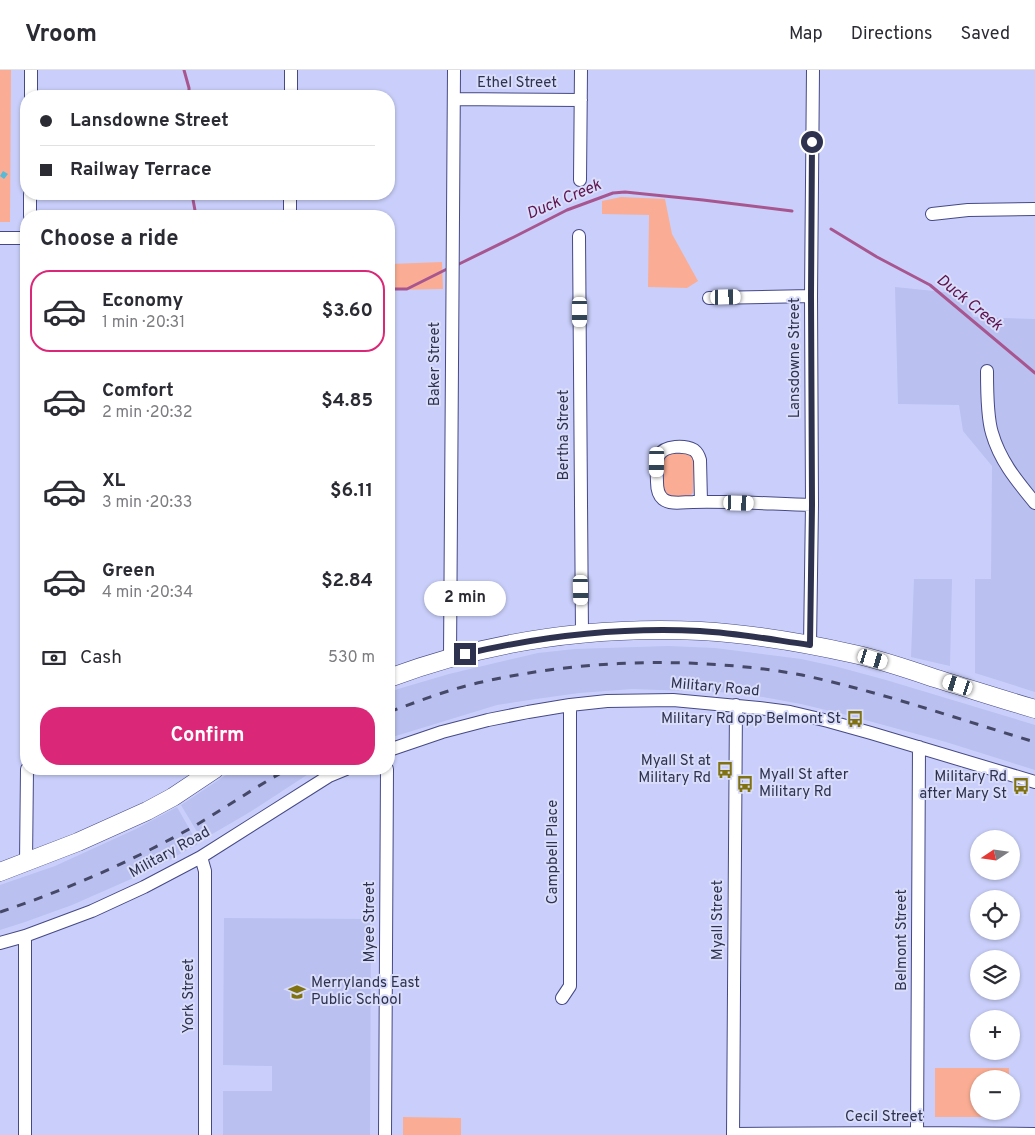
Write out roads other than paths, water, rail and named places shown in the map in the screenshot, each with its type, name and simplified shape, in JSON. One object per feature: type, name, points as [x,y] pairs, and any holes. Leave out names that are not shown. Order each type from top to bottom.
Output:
[{"type":"main road","points":[[395,676],[450,657],[542,639],[612,632],[700,631],[810,645],[856,654],[1035,709]]},
{"type":"main road","points":[[121,822],[144,802],[189,775]]},
{"type":"main road","points":[[0,872],[78,842],[147,811],[173,797],[206,775]]},
{"type":"street","points":[[30,90],[31,70]]},
{"type":"street","points":[[290,90],[291,70]]},
{"type":"street","name":"Baker Street","points":[[450,657],[454,70]]},
{"type":"street","points":[[580,180],[581,70]]},
{"type":"street","name":"Lansdowne Street","points":[[810,645],[813,70]]},
{"type":"street","name":"Ethel Street","points":[[454,99],[581,100]]},
{"type":"street","points":[[932,214],[968,210],[1035,209]]},
{"type":"street","name":"Bertha Street","points":[[580,236],[582,634]]},
{"type":"street","points":[[0,238],[20,238]]},
{"type":"street","points":[[710,298],[811,296]]},
{"type":"street","points":[[987,371],[991,432],[998,452],[1012,475],[1035,503]]},
{"type":"street","points":[[700,502],[700,460],[698,454],[694,450],[686,448],[672,447],[664,450],[659,455],[657,462],[657,490],[664,500],[670,502],[812,505]]},
{"type":"street","name":"Military Road","points":[[395,748],[442,732],[528,712],[607,701],[673,700],[790,712],[918,746],[1035,782]]},
{"type":"street","name":"Campbell Place","points":[[562,998],[570,986],[570,705]]},
{"type":"street","name":"Myall Street","points":[[733,1135],[736,705]]},
{"type":"street","name":"Belmont Street","points":[[918,746],[924,1134]]},
{"type":"street","points":[[26,862],[27,775]]},
{"type":"street","name":"Military Road","points":[[0,942],[26,936],[92,911],[144,887],[201,857],[331,775]]},
{"type":"street","name":"Myee Street","points":[[385,1135],[387,775]]},
{"type":"street","name":"York Street","points":[[201,857],[205,871],[205,1135]]},
{"type":"street","points":[[25,1135],[26,936]]},
{"type":"street","name":"Cecil Street","points":[[733,1135],[1035,1134]]},
{"type":"waterway","name":"Duck Creek","points":[[184,70],[189,90]]},
{"type":"waterway","name":"Duck Creek","points":[[457,265],[567,210],[613,193],[625,192],[792,211]]},
{"type":"waterway","name":"Duck Creek","points":[[193,200],[195,210]]},
{"type":"waterway","name":"Duck Creek","points":[[831,229],[877,257],[930,285],[1035,373]]},
{"type":"waterway","name":"Duck Creek","points":[[395,289],[407,289],[449,268]]},
{"type":"railway","points":[[395,710],[470,685],[542,671],[602,664],[693,663],[753,668],[802,675],[890,698],[1035,742]]},
{"type":"railway","points":[[0,912],[73,885],[121,864],[191,828],[278,775]]},
{"type":"place","name":"Military Rd opp Belmont St","points":[[855,719]]},
{"type":"place","name":"Myall St at Military Rd","points":[[725,770]]},
{"type":"place","name":"Myall St after Military Rd","points":[[745,784]]},
{"type":"place","name":"Military Rd after Mary St","points":[[1021,786]]},
{"type":"place","name":"Merrylands East Public School","points":[[297,992]]}]
